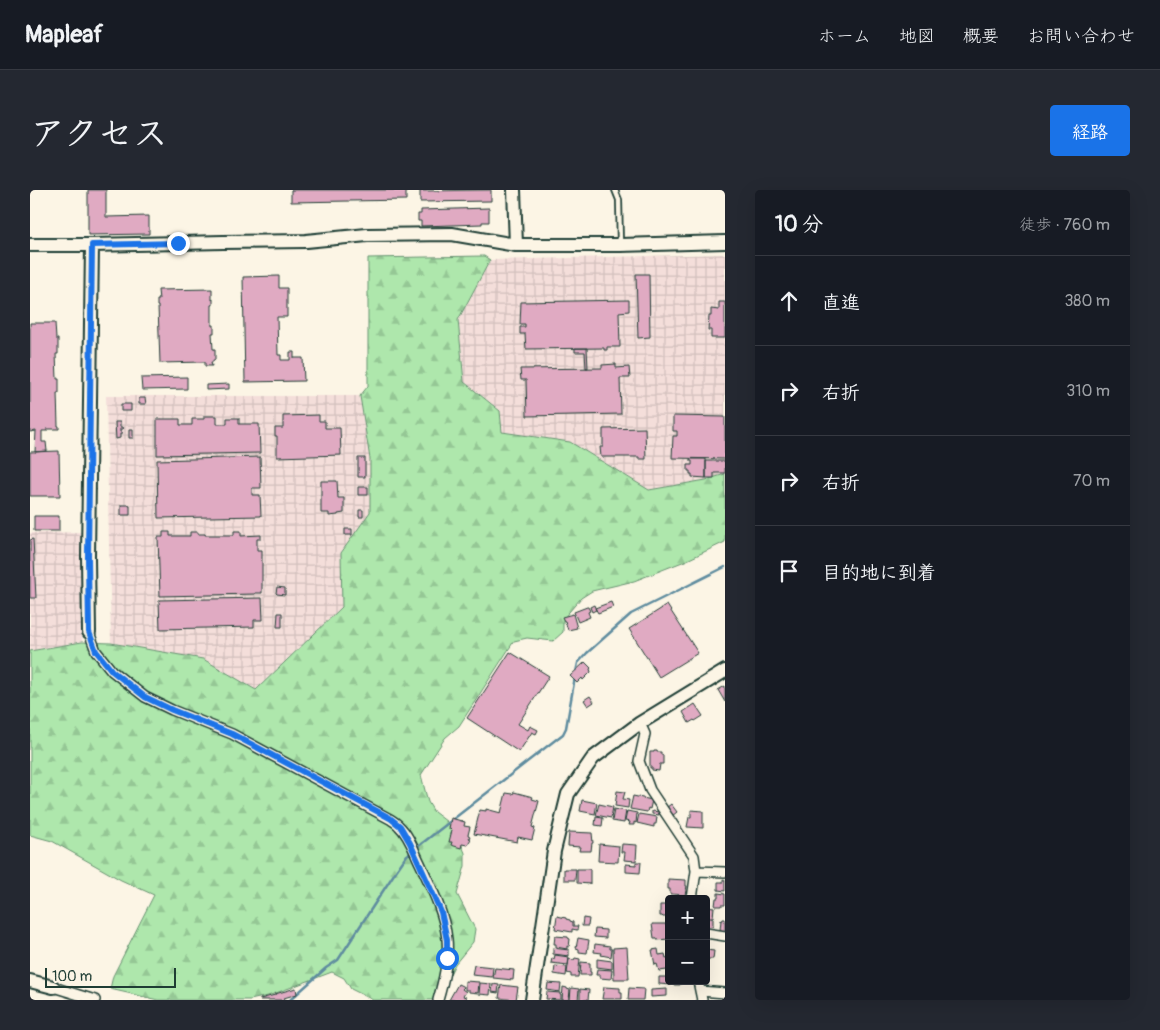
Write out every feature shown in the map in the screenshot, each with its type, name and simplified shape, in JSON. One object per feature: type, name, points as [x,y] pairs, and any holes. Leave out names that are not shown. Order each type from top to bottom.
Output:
[{"type":"street","points":[[514,190],[516,245]]},
{"type":"street","points":[[30,245],[306,241],[367,235],[452,234],[516,245],[725,242]]},
{"type":"street","points":[[92,245],[88,557],[89,632],[96,651],[112,671],[145,697],[232,734],[390,818],[400,826],[410,843],[441,912],[447,940],[447,958],[438,1000]]},
{"type":"street","points":[[532,1000],[554,851],[568,794],[592,758],[640,723],[725,671]]},
{"type":"street","points":[[640,723],[645,734],[639,761],[650,790],[694,856],[696,870],[693,895]]},
{"type":"street","points":[[696,870],[725,872]]},
{"type":"street","points":[[710,934],[725,936]]},
{"type":"street","points":[[30,981],[95,1000]]},
{"type":"street","points":[[701,995],[725,993]]},
{"type":"lane","points":[[615,190],[619,200],[620,245]]},
{"type":"shaded area","points":[[725,254],[725,474],[706,480],[649,490],[570,442],[502,432],[500,411],[464,382],[458,320],[490,260]]},
{"type":"shaded area","points":[[106,396],[360,396],[370,459],[370,512],[341,553],[342,607],[256,690],[203,659],[111,643]]},
{"type":"shaded area","points":[[82,532],[82,642],[30,651],[30,533]]},
{"type":"green space","points":[[484,256],[490,260],[458,320],[464,382],[500,411],[502,432],[570,442],[649,490],[706,480],[725,474],[725,542],[685,561],[634,581],[592,591],[581,598],[563,619],[563,632],[553,641],[527,638],[514,641],[459,726],[445,738],[421,775],[428,802],[434,812],[455,828],[465,853],[465,866],[457,894],[475,929],[473,942],[455,964],[437,1000],[373,1000],[351,989],[344,978],[332,972],[268,996],[250,1000],[158,1000],[110,989],[113,976],[154,895],[121,880],[52,841],[30,835],[30,651],[82,642],[111,643],[203,659],[256,690],[342,607],[341,553],[370,512],[370,459],[360,396],[368,386],[368,258]]},
{"type":"building","points":[[88,190],[106,190],[106,217],[149,216],[149,234],[88,235]]},
{"type":"building","points":[[291,190],[406,190],[406,200],[291,202]]},
{"type":"building","points":[[491,190],[491,201],[420,202],[420,191]]},
{"type":"building","points":[[489,208],[489,222],[482,222],[482,224],[421,226],[421,221],[418,221],[418,214],[421,214],[421,210]]},
{"type":"building","points":[[636,274],[649,274],[650,337],[638,338]]},
{"type":"building","points":[[279,276],[279,288],[287,288],[287,317],[277,317],[278,355],[281,355],[281,360],[290,360],[290,352],[294,352],[294,358],[303,358],[304,381],[245,382],[243,277]]},
{"type":"building","points":[[212,289],[212,325],[214,325],[214,333],[212,333],[215,360],[211,362],[212,366],[205,366],[205,362],[160,363],[158,290]]},
{"type":"building","points":[[629,300],[629,311],[619,312],[620,347],[607,347],[607,350],[604,350],[604,348],[526,349],[525,334],[520,334],[520,327],[525,327],[525,324],[520,324],[521,302]]},
{"type":"building","points":[[719,302],[725,302],[725,338],[711,338],[711,330],[708,330],[709,316],[711,316],[711,309],[719,310]]},
{"type":"building","points":[[30,323],[55,323],[56,339],[58,339],[58,354],[56,354],[57,379],[59,379],[59,393],[57,393],[59,429],[42,431],[42,442],[46,442],[47,451],[35,452],[36,431],[30,432]]},
{"type":"building","points":[[575,348],[587,348],[588,368],[586,368],[585,352],[575,352]]},
{"type":"building","points":[[616,364],[616,368],[629,367],[630,378],[620,378],[621,414],[527,416],[526,380],[521,380],[520,369],[602,368],[602,365]]},
{"type":"building","points":[[187,377],[187,389],[142,390],[141,378]]},
{"type":"building","points":[[229,384],[229,389],[206,390],[206,385]]},
{"type":"building","points":[[139,398],[145,398],[146,404],[139,404]]},
{"type":"building","points":[[121,404],[131,404],[131,411],[121,411]]},
{"type":"building","points":[[319,415],[319,421],[325,421],[325,428],[340,428],[341,455],[277,457],[275,428],[283,428],[283,416]]},
{"type":"building","points":[[204,416],[217,416],[217,424],[227,424],[227,418],[239,418],[239,424],[259,424],[260,453],[157,455],[157,419],[180,419],[180,425],[192,425],[192,419],[204,419]]},
{"type":"building","points":[[673,416],[725,417],[725,459],[672,458],[673,436],[677,436],[677,431],[673,431]]},
{"type":"building","points":[[115,422],[120,422],[120,427],[123,429],[120,429],[122,434],[120,434],[120,438],[116,439]]},
{"type":"building","points":[[645,428],[646,459],[639,459],[639,457],[601,457],[600,447],[603,447],[603,429]]},
{"type":"building","points":[[129,429],[133,429],[133,438],[129,438]]},
{"type":"building","points":[[59,451],[60,496],[30,496],[30,452]]},
{"type":"building","points":[[260,457],[261,488],[252,488],[252,495],[260,495],[261,516],[158,518],[157,460]]},
{"type":"building","points":[[358,458],[365,458],[365,477],[358,477]]},
{"type":"building","points":[[690,459],[706,459],[706,478],[692,477],[690,471],[688,471],[688,465],[692,465]]},
{"type":"building","points":[[706,461],[725,461],[725,473],[714,473],[714,478],[706,478]]},
{"type":"building","points":[[321,481],[337,481],[338,498],[344,498],[344,513],[329,516],[329,513],[321,513]]},
{"type":"building","points":[[358,487],[368,487],[368,495],[358,495]]},
{"type":"building","points":[[121,505],[130,506],[130,515],[121,515]]},
{"type":"building","points":[[359,510],[363,510],[363,517],[359,517]]},
{"type":"building","points":[[34,516],[59,516],[59,531],[34,531]]},
{"type":"building","points":[[345,529],[352,529],[352,535],[345,535]]},
{"type":"building","points":[[234,531],[241,531],[241,536],[261,535],[261,539],[257,539],[257,550],[262,550],[262,593],[160,596],[158,537],[163,537],[163,532],[170,532],[170,536],[190,536],[190,532],[198,532],[198,534],[205,535],[234,535]]},
{"type":"building","points":[[33,539],[36,598],[30,598],[30,540]]},
{"type":"building","points":[[277,587],[285,588],[285,595],[276,593]]},
{"type":"building","points":[[262,598],[263,620],[254,620],[254,627],[160,629],[159,600]]},
{"type":"building","points":[[611,602],[613,607],[598,613],[595,608]]},
{"type":"building","points":[[594,605],[596,610],[592,612],[590,607]]},
{"type":"building","points":[[667,605],[698,653],[659,677],[629,629]]},
{"type":"building","points":[[588,607],[590,617],[578,622],[574,612]]},
{"type":"building","points":[[278,613],[282,613],[282,627],[277,627]]},
{"type":"building","points":[[573,614],[577,628],[568,630],[562,617]]},
{"type":"building","points":[[510,652],[549,676],[518,724],[528,730],[530,726],[538,730],[536,734],[532,732],[519,752],[467,718]]},
{"type":"building","points":[[585,662],[591,668],[591,672],[577,683],[570,676]]},
{"type":"building","points":[[725,686],[725,702],[718,690]]},
{"type":"building","points":[[590,696],[594,702],[588,706],[584,700]]},
{"type":"building","points":[[695,704],[703,716],[689,723],[683,712]]},
{"type":"building","points":[[650,752],[661,752],[661,755],[663,755],[663,764],[660,764],[659,771],[650,768]]},
{"type":"building","points":[[617,791],[625,792],[623,799],[629,800],[628,808],[615,806]]},
{"type":"building","points":[[514,792],[533,797],[532,799],[539,801],[532,827],[535,828],[532,840],[518,837],[517,842],[474,834],[480,810],[486,811],[486,809],[501,813],[506,793],[513,794]]},
{"type":"building","points":[[633,796],[652,800],[650,809],[648,808],[647,812],[630,809]]},
{"type":"building","points":[[582,800],[597,803],[595,814],[580,811]]},
{"type":"building","points":[[599,804],[613,807],[611,818],[596,815]]},
{"type":"building","points":[[671,804],[677,812],[672,816],[666,808]]},
{"type":"building","points":[[614,809],[626,811],[624,823],[612,821]]},
{"type":"building","points":[[691,810],[703,811],[703,828],[687,827],[689,817],[691,817]]},
{"type":"building","points":[[627,811],[637,813],[634,825],[629,825],[630,822],[625,821]]},
{"type":"building","points":[[652,811],[659,812],[659,815],[652,814]]},
{"type":"building","points":[[639,814],[657,817],[654,827],[637,823]]},
{"type":"building","points":[[596,817],[603,818],[602,826],[595,825]]},
{"type":"building","points":[[451,818],[465,822],[464,826],[470,827],[468,835],[471,839],[467,845],[462,844],[461,848],[451,845],[452,842],[449,842],[452,830],[449,829]]},
{"type":"building","points":[[569,832],[592,833],[593,843],[591,851],[579,851],[580,847],[568,846]]},
{"type":"building","points":[[599,844],[619,846],[618,862],[598,861]]},
{"type":"building","points":[[622,844],[637,845],[636,861],[624,860],[625,852],[621,852]]},
{"type":"building","points":[[636,862],[641,862],[640,873],[626,872],[626,864],[636,865]]},
{"type":"building","points":[[564,869],[576,869],[575,880],[564,880]]},
{"type":"building","points":[[577,869],[590,869],[590,884],[577,883]]},
{"type":"building","points":[[668,879],[686,880],[685,895],[670,894],[670,889],[668,889]]},
{"type":"building","points":[[723,879],[725,880],[725,891],[718,890],[718,882],[723,882]]},
{"type":"building","points":[[718,893],[725,894],[725,905],[715,906]]},
{"type":"building","points":[[660,905],[665,905],[665,917],[660,916]]},
{"type":"building","points":[[710,906],[714,907],[713,917],[710,917]]},
{"type":"building","points":[[557,916],[573,922],[573,926],[578,926],[577,930],[572,929],[572,932],[555,929]]},
{"type":"building","points":[[583,918],[589,919],[588,926],[582,926]]},
{"type":"building","points":[[710,918],[713,918],[713,926],[710,926]]},
{"type":"building","points":[[725,919],[725,931],[720,930],[721,920]]},
{"type":"building","points":[[652,924],[665,924],[665,939],[657,940],[657,938],[654,938]]},
{"type":"building","points":[[595,929],[606,930],[606,938],[594,937]]},
{"type":"building","points":[[555,936],[568,937],[570,939],[569,947],[567,946],[567,949],[556,947],[556,944],[554,944]]},
{"type":"building","points":[[578,938],[589,940],[587,953],[579,952],[579,949],[576,948]]},
{"type":"building","points":[[595,944],[610,946],[610,949],[612,949],[611,957],[594,952]]},
{"type":"building","points":[[627,947],[629,979],[614,979],[613,948]]},
{"type":"building","points":[[553,948],[569,950],[569,956],[553,954]]},
{"type":"building","points":[[658,949],[659,955],[665,954],[665,970],[659,971],[657,964],[655,965],[652,950]]},
{"type":"building","points":[[710,950],[714,951],[713,959],[710,959]]},
{"type":"building","points":[[555,955],[569,957],[568,965],[551,963]]},
{"type":"building","points":[[575,958],[580,959],[578,977],[571,977],[571,974],[567,973],[569,959],[574,960]]},
{"type":"building","points":[[597,959],[612,961],[612,969],[597,967]]},
{"type":"building","points":[[581,962],[590,963],[591,975],[580,975]]},
{"type":"building","points":[[474,965],[493,967],[492,977],[472,975]]},
{"type":"building","points":[[555,966],[567,967],[566,976],[554,974]]},
{"type":"building","points":[[495,968],[514,970],[513,980],[493,978]]},
{"type":"building","points":[[597,969],[612,970],[611,979],[600,978],[600,975],[596,975]]},
{"type":"building","points":[[659,977],[665,977],[665,984],[659,984]]},
{"type":"building","points":[[465,981],[479,982],[478,993],[465,990]]},
{"type":"building","points":[[480,983],[491,984],[490,995],[479,994]]},
{"type":"building","points":[[548,983],[561,984],[560,992],[547,990]]},
{"type":"building","points":[[458,984],[464,987],[462,989],[466,992],[463,996],[466,997],[464,1000],[449,1000]]},
{"type":"building","points":[[493,984],[499,985],[498,993],[492,992]]},
{"type":"building","points":[[501,985],[518,987],[516,1000],[499,998]]},
{"type":"building","points":[[563,987],[570,990],[569,1000],[562,1000]]},
{"type":"building","points":[[604,987],[620,988],[622,999],[602,999]]},
{"type":"building","points":[[296,988],[297,994],[284,998],[285,1000],[260,1000],[275,994]]},
{"type":"building","points":[[571,988],[579,989],[578,1000],[570,1000]]},
{"type":"building","points":[[629,988],[644,989],[643,1000],[628,1000]]},
{"type":"building","points":[[580,989],[589,990],[588,1000],[580,1000]]},
{"type":"building","points":[[667,989],[667,996],[651,997],[651,990]]},
{"type":"building","points":[[547,992],[560,993],[561,1000],[546,999]]},
{"type":"waterway","points":[[576,672],[578,663],[587,653],[631,614],[725,567]]},
{"type":"waterway","points":[[416,848],[563,734],[566,728],[575,677]]},
{"type":"waterway","points":[[290,1000],[326,968],[338,960],[396,871],[407,855],[412,852]]},
{"type":"route","points":[[178,243],[92,245],[88,557],[89,632],[96,651],[112,671],[145,697],[232,734],[264,750],[390,818],[400,826],[410,843],[441,912],[447,940],[447,958]]}]
